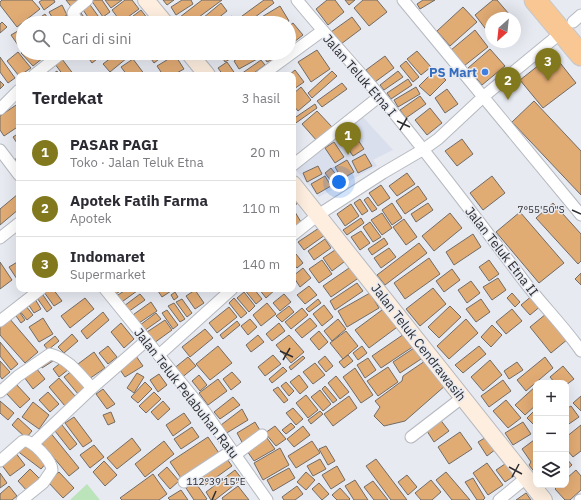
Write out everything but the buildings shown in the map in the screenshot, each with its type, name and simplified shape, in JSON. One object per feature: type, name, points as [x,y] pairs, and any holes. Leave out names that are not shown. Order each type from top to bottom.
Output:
[{"type":"highway","points":[[535,0],[574,26]]},
{"type":"highway","points":[[554,0],[574,26],[581,55]]},
{"type":"street","points":[[74,16],[73,13],[75,10],[87,0]]},
{"type":"street","points":[[146,0],[159,16]]},
{"type":"street","name":"Jalan Teluk Etna I","points":[[297,0],[322,31],[380,96],[424,150]]},
{"type":"street","points":[[403,0],[581,214]]},
{"type":"street","points":[[296,233],[318,215],[383,173],[424,150],[483,98],[574,26]]},
{"type":"street","points":[[296,50],[322,31]]},
{"type":"street","points":[[38,72],[53,60]]},
{"type":"street","points":[[195,60],[205,72]]},
{"type":"street","points":[[266,72],[282,60]]},
{"type":"street","points":[[0,109],[16,93]]},
{"type":"street","points":[[296,163],[380,96]]},
{"type":"street","points":[[0,150],[16,171]]},
{"type":"street","name":"Jalan Teluk Etna II","points":[[424,150],[526,284],[581,351]]},
{"type":"street","name":"Jalan Teluk Cendrawasih","points":[[296,188],[544,500]]},
{"type":"street","points":[[0,238],[16,225]]},
{"type":"street","points":[[0,321],[37,292]]},
{"type":"street","name":"Jalan Teluk Pelabuhan Ratu","points":[[107,292],[205,412],[265,499]]},
{"type":"street","points":[[159,355],[229,292]]},
{"type":"street","points":[[33,444],[92,388],[147,340]]},
{"type":"street","points":[[0,392],[18,376],[50,354],[63,360],[74,368],[92,388]]},
{"type":"street","points":[[411,437],[463,397]]},
{"type":"street","points":[[184,482],[262,435]]},
{"type":"street","points":[[0,461],[23,441],[28,441],[33,444],[51,465],[52,470],[42,483],[22,500]]},
{"type":"street","points":[[499,500],[526,478]]},
{"type":"shaded area","points":[[361,115],[393,150],[373,160],[377,166],[319,197],[296,170],[296,168]]},
{"type":"green space","points":[[87,484],[100,500],[70,500]]},
{"type":"place","name":"PS Mart","points":[[485,72]]},
{"type":"place","name":"Indomaret","points":[[548,81]]},
{"type":"place","name":"Apotek Fatih Farma","points":[[508,100]]},
{"type":"place","name":"PASAR PAGI","points":[[348,155]]}]
